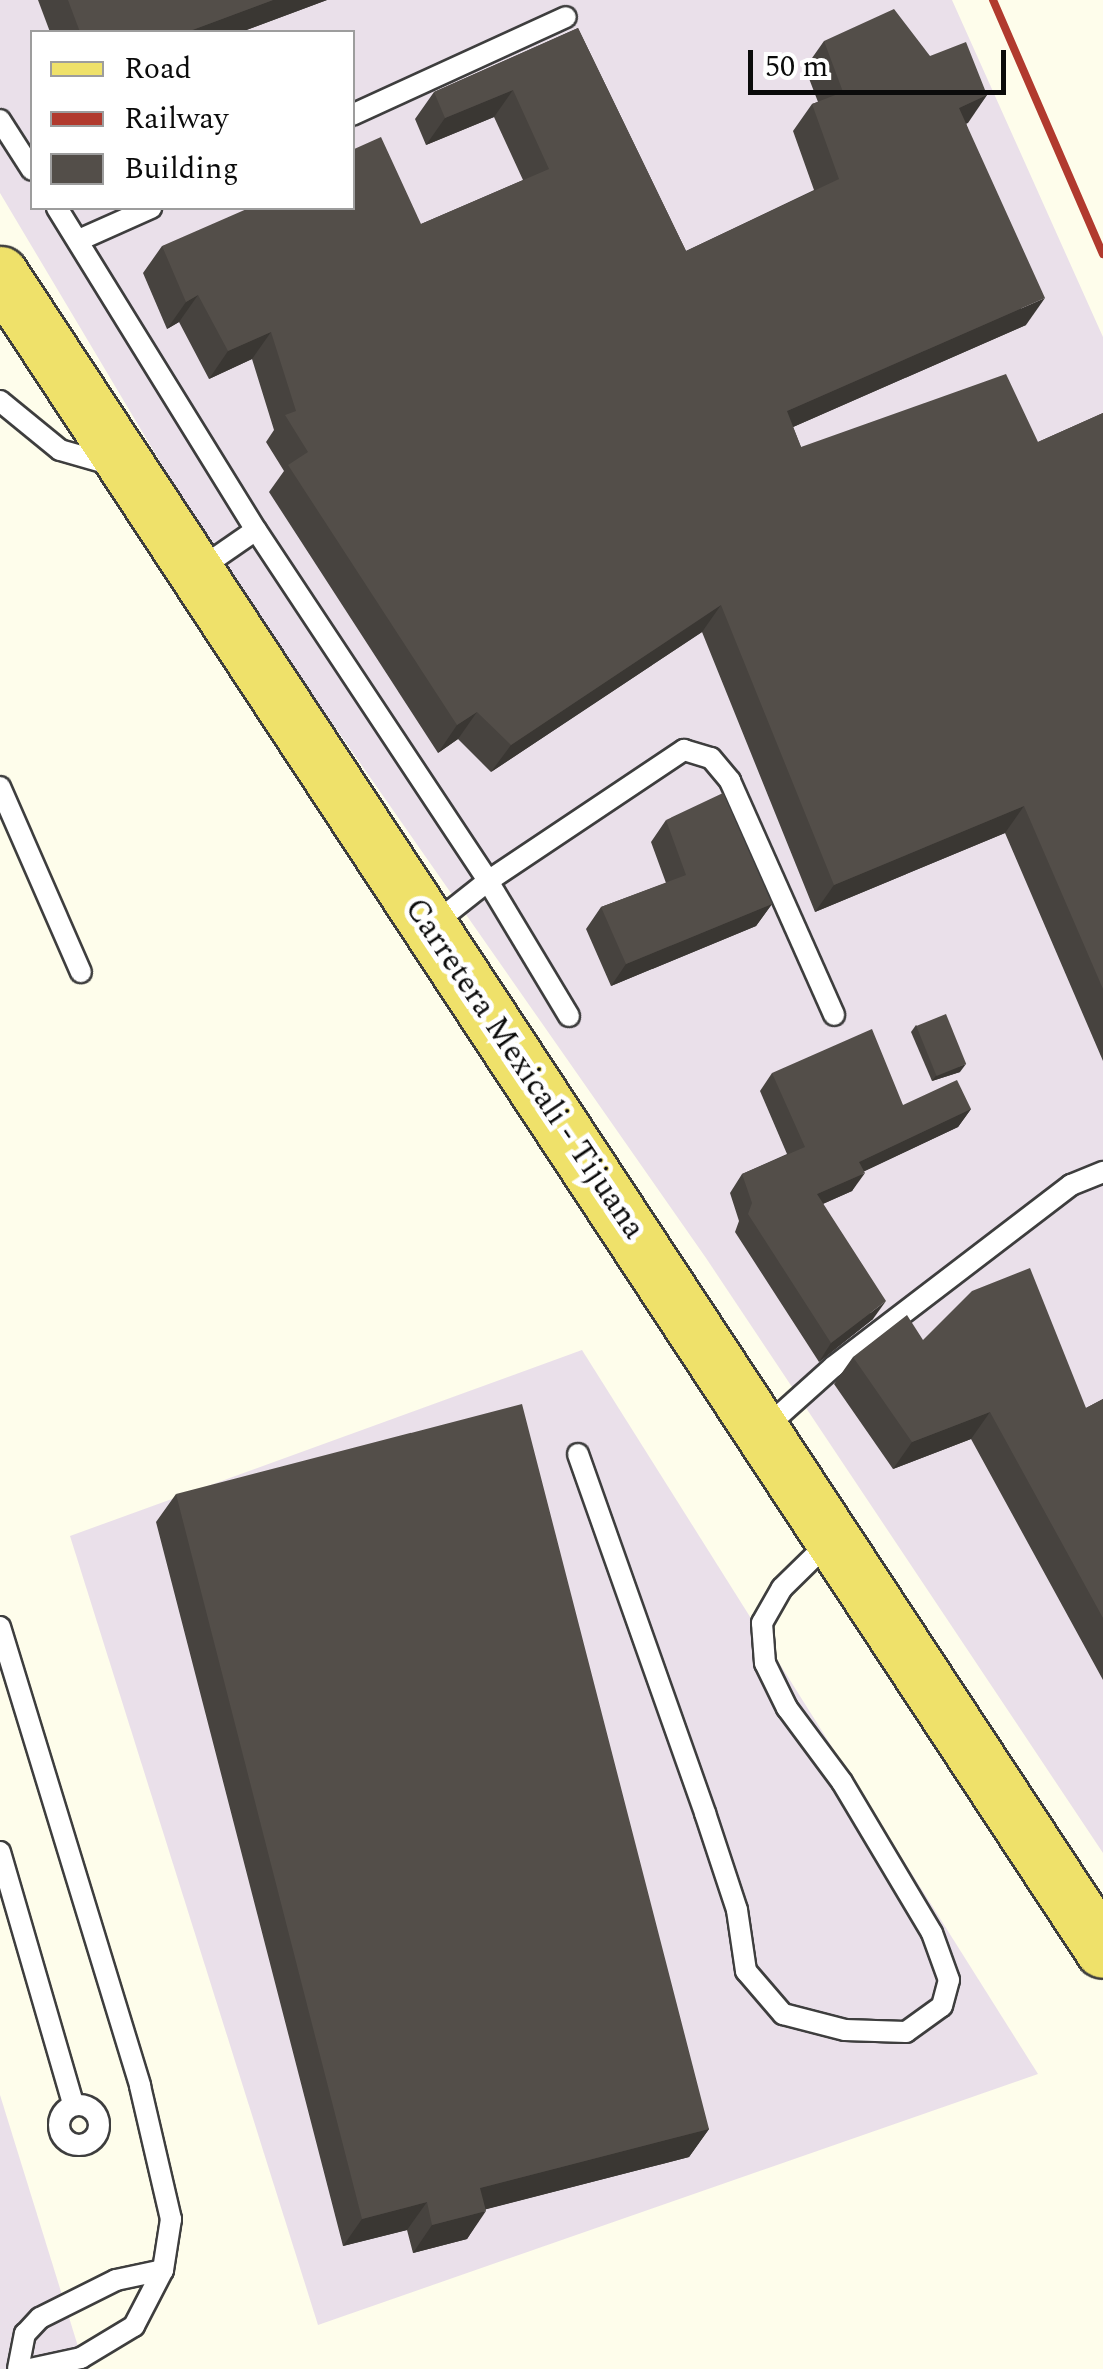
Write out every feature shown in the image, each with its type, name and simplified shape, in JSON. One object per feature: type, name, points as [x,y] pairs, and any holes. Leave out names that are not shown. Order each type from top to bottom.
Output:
[{"type":"main road","name":"Carretera Mexicali - Tijuana","points":[[0,274],[122,468],[763,1430],[1103,1950]]},
{"type":"main road","name":"Carretera Mexicali - Tijuana","points":[[1047,1864],[1103,1906]]},
{"type":"lane","points":[[355,114],[566,17]]},
{"type":"lane","points":[[0,120],[30,167]]},
{"type":"lane","points":[[58,210],[256,530],[488,881],[569,1016]]},
{"type":"lane","points":[[79,240],[146,210]]},
{"type":"lane","points":[[0,401],[60,450],[122,468]]},
{"type":"lane","points":[[192,574],[256,530]]},
{"type":"lane","points":[[430,927],[488,881],[684,750],[712,758],[730,782],[834,1014]]},
{"type":"lane","points":[[0,787],[81,972]]},
{"type":"lane","points":[[763,1430],[833,1367],[1071,1184],[1103,1172]]},
{"type":"lane","points":[[578,1454],[706,1813],[737,1910],[746,1972],[784,2014],[845,2030],[906,2032],[942,2006],[950,1980],[932,1933],[842,1782],[788,1708],[766,1663],[762,1622],[782,1588],[832,1539]]},
{"type":"lane","points":[[0,1627],[140,2086],[171,2219],[163,2270],[134,2326],[81,2358],[30,2369]]},
{"type":"lane","points":[[0,1852],[72,2104]]},
{"type":"lane","points":[[18,2369],[25,2334],[40,2318],[116,2280],[163,2270]]},
{"type":"shaded area","points":[[0,0],[952,0],[1103,337],[1103,1853],[706,1258],[221,564],[0,193]]},
{"type":"shaded area","points":[[582,1350],[1038,2074],[318,2325],[70,1536]]},
{"type":"shaded area","points":[[0,2095],[85,2369],[0,2369]]},
{"type":"building","points":[[68,0],[273,0],[192,30],[79,30]]},
{"type":"building","points":[[894,9],[930,56],[966,42],[987,95],[959,108],[1045,298],[787,411],[801,447],[1006,374],[1038,442],[1103,413],[1103,989],[1024,806],[834,885],[721,605],[511,745],[477,712],[457,725],[288,465],[308,452],[285,415],[296,411],[271,332],[228,351],[198,295],[186,302],[162,246],[244,210],[355,210],[355,149],[381,137],[421,224],[549,169],[513,90],[445,118],[434,92],[578,28],[686,251],[839,179],[812,104],[843,92],[824,41]]},
{"type":"building","points":[[723,793],[772,904],[626,964],[601,907],[686,875],[666,820]]},
{"type":"building","points":[[946,1014],[966,1064],[937,1076],[916,1026]]},
{"type":"building","points":[[872,1029],[903,1105],[957,1080],[971,1109],[859,1162],[865,1173],[817,1194],[886,1301],[831,1343],[748,1214],[752,1203],[742,1174],[805,1147],[772,1073]]},
{"type":"building","points":[[1030,1268],[1086,1408],[1103,1399],[1103,1618],[990,1412],[912,1442],[853,1357],[907,1315],[923,1340],[972,1291]]},
{"type":"building","points":[[522,1404],[709,2129],[480,2188],[486,2211],[432,2225],[427,2202],[362,2219],[176,1494]]},
{"type":"railway","points":[[993,0],[1103,254]]}]
